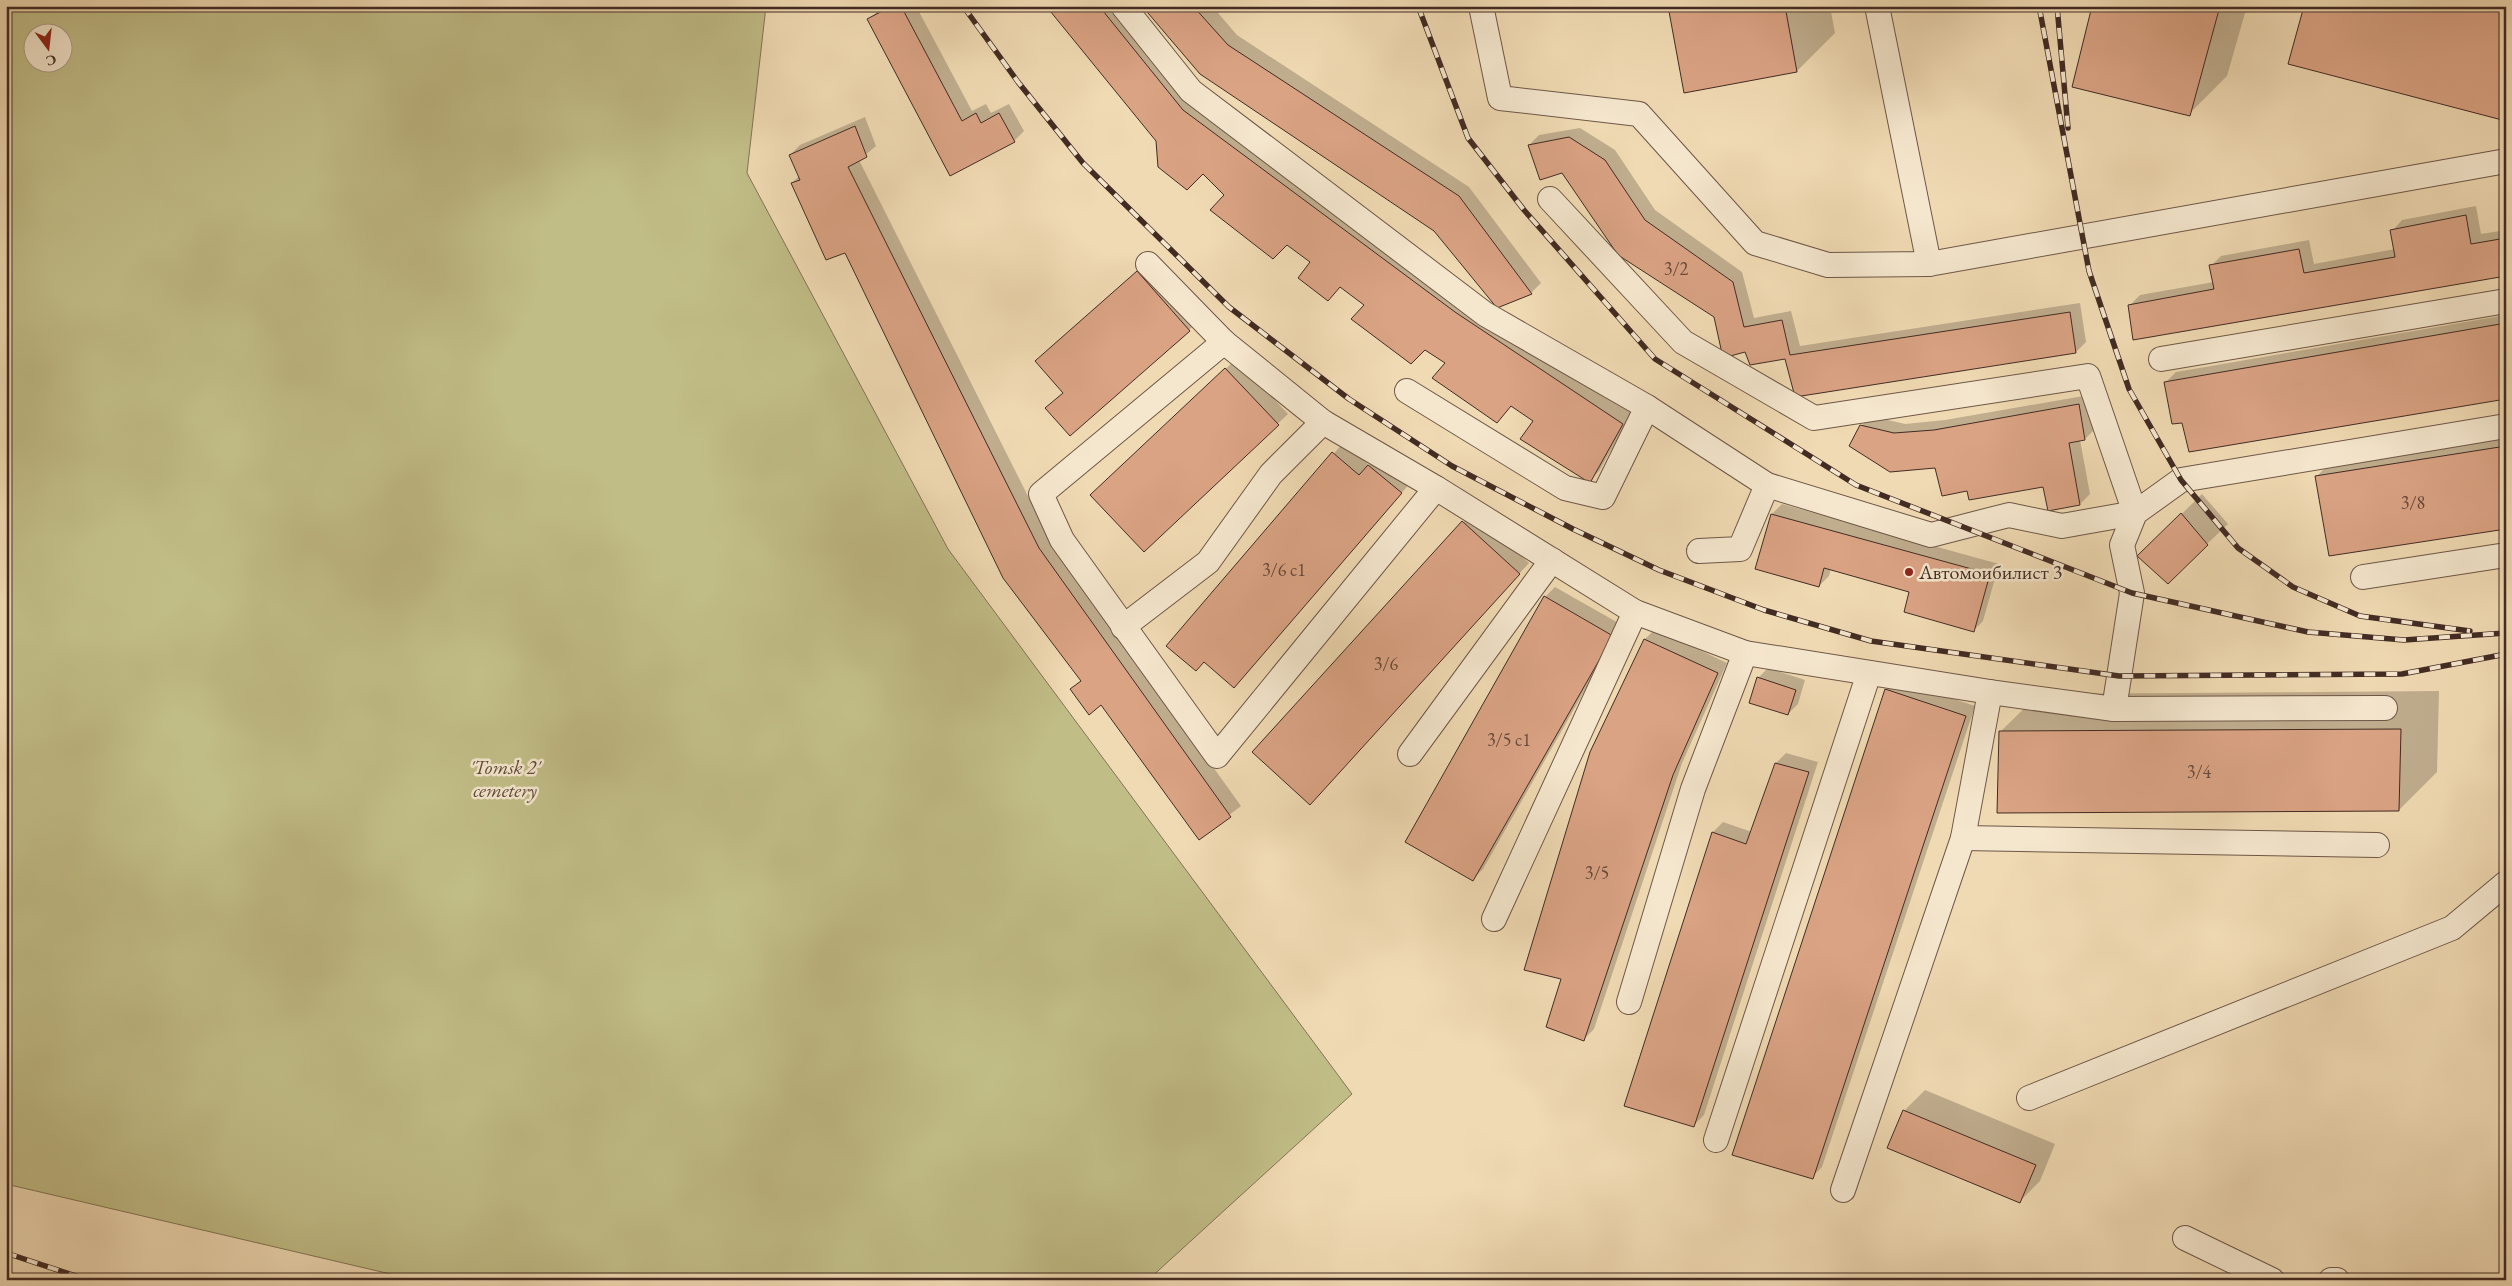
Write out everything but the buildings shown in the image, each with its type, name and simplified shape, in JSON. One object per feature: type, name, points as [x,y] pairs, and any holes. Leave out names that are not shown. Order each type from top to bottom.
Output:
[{"type":"lane","points":[[1123,6],[1191,91],[1485,314],[1647,407],[1767,484],[1931,535],[2008,515],[2062,526],[2135,513],[2181,480],[2506,426]]},
{"type":"lane","points":[[1480,6],[1500,98],[1639,114],[1755,243],[1828,265],[1929,264],[2506,161]]},
{"type":"lane","points":[[1877,6],[1929,264]]},
{"type":"lane","points":[[1550,199],[1683,342],[1814,418],[2088,376],[2135,513],[2122,545],[2132,593],[2114,709]]},
{"type":"lane","points":[[1148,264],[1224,342],[1323,422],[1436,488],[1635,612],[1745,653],[1990,692],[2114,709],[2385,708]]},
{"type":"lane","points":[[2160,359],[2506,301]]},
{"type":"lane","points":[[1224,342],[1041,494],[1062,540],[1217,756],[1436,488]]},
{"type":"lane","points":[[1407,392],[1565,488],[1603,497],[1647,407]]},
{"type":"lane","points":[[1124,627],[1208,562],[1272,474],[1323,422]]},
{"type":"lane","points":[[1699,551],[1740,549],[1767,484]]},
{"type":"lane","points":[[2363,577],[2506,555]]},
{"type":"lane","points":[[1410,754],[1552,560]]},
{"type":"lane","points":[[1494,919],[1635,612]]},
{"type":"lane","points":[[1629,1002],[1693,789],[1745,653]]},
{"type":"lane","points":[[1716,1140],[1869,673]]},
{"type":"lane","points":[[1843,1190],[1963,838],[1990,692]]},
{"type":"lane","points":[[1963,838],[2377,845]]},
{"type":"lane","points":[[2029,1098],[2452,928],[2506,883]]},
{"type":"lane","points":[[2185,1238],[2272,1280]]},
{"type":"lane","points":[[2331,1280],[2337,1280]]},
{"type":"green space","name":"'Tomsk 2' cemetery","points":[[6,6],[766,6],[747,173],[948,549],[1352,1094],[1148,1280],[416,1280],[6,1184]]},
{"type":"railway","points":[[963,6],[1018,82],[1083,163],[1229,307],[1349,399],[1452,466],[1573,529],[1659,570],[1764,610],[1871,641],[2119,676],[2402,674],[2506,654]]},
{"type":"railway","points":[[1418,6],[1468,138],[1524,210],[1655,359],[1856,485],[2132,593],[2308,632],[2404,640],[2506,633]]},
{"type":"railway","points":[[2039,6],[2089,271],[2129,389],[2181,480],[2238,548],[2293,587],[2360,616],[2470,631]]},
{"type":"railway","points":[[2057,6],[2068,128]]},
{"type":"railway","points":[[6,1253],[88,1280]]},
{"type":"place","name":"Автомоибилист 3","points":[[1909,572]]}]
